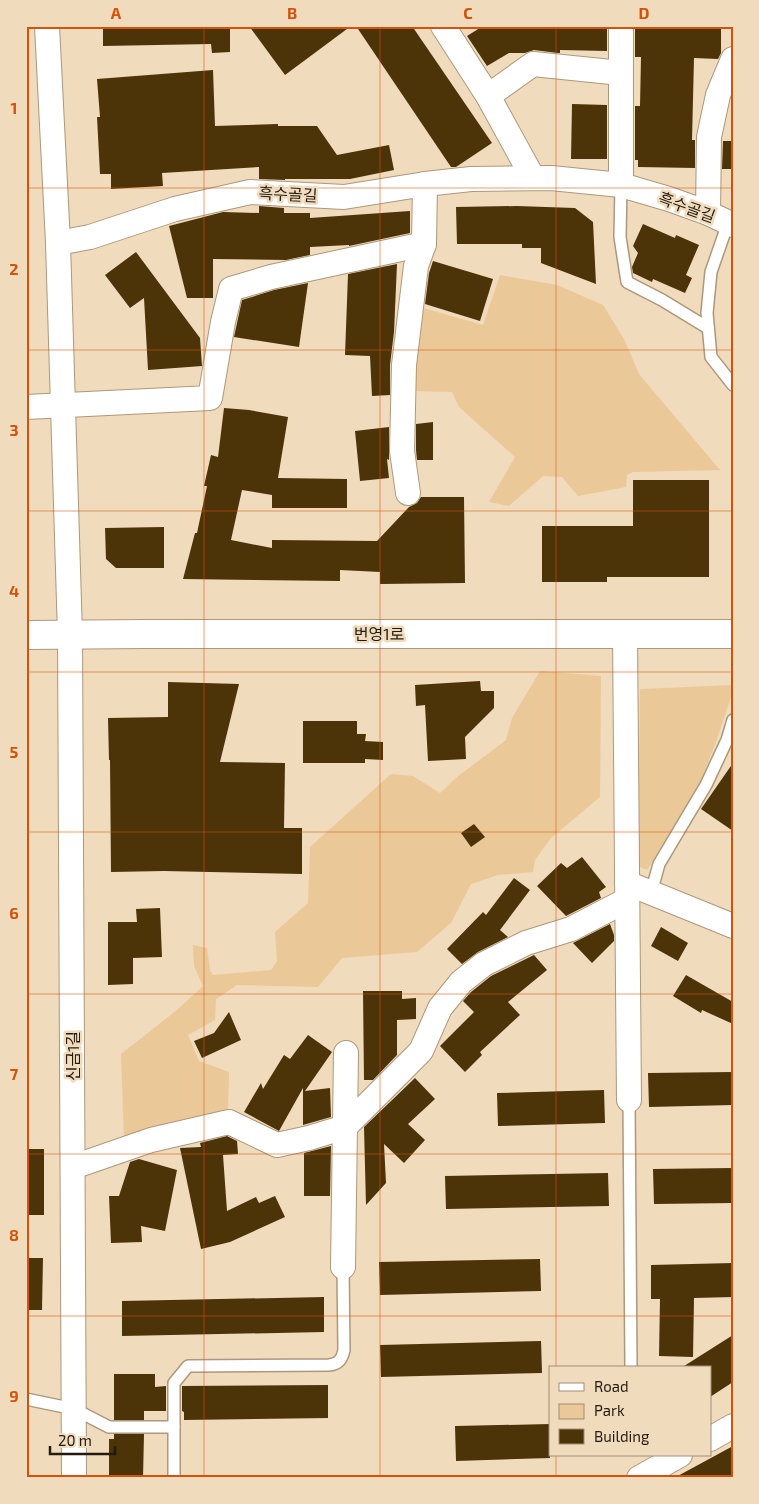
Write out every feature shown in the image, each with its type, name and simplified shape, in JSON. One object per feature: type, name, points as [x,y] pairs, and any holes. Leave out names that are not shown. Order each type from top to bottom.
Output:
[{"type":"main road","name":"번영1로","points":[[26,635],[733,634]]},
{"type":"street","points":[[47,26],[58,243]]},
{"type":"street","points":[[621,26],[621,185]]},
{"type":"street","points":[[451,29],[533,178]]},
{"type":"street","points":[[723,220],[709,137],[718,95],[733,59]]},
{"type":"street","points":[[488,96],[533,64],[621,73]]},
{"type":"street","name":"흑수골길","points":[[58,243],[90,237],[175,209],[250,192],[344,197],[425,184],[471,179],[551,178],[621,185],[669,199],[723,220]]},
{"type":"street","points":[[408,493],[402,451],[404,365],[416,266],[424,244],[425,184]]},
{"type":"street","name":"신금1길","points":[[58,243],[70,635],[74,1478]]},
{"type":"street","points":[[26,406],[62,406],[210,398],[223,322],[231,289],[271,277],[424,244]]},
{"type":"street","points":[[625,635],[629,1100]]},
{"type":"street","points":[[73,1167],[151,1140],[229,1122],[277,1145],[345,1128],[420,1051],[440,1008],[461,982],[484,964],[526,943],[571,929],[627,892],[651,893],[733,926]]},
{"type":"street","points":[[343,1267],[346,1053]]},
{"type":"street","points":[[712,1438],[733,1426]]},
{"type":"street","points":[[639,1478],[678,1456]]},
{"type":"lane","points":[[621,185],[620,237],[626,282],[662,300],[708,328]]},
{"type":"lane","points":[[723,220],[711,272],[706,314],[712,356],[733,385]]},
{"type":"lane","points":[[651,893],[659,864],[706,785],[733,720]]},
{"type":"lane","points":[[629,1100],[631,1366]]},
{"type":"lane","points":[[174,1478],[174,1383],[188,1366],[329,1366],[336,1364],[342,1359],[344,1350],[343,1267]]},
{"type":"lane","points":[[26,1399],[74,1409],[109,1426],[174,1427]]},
{"type":"green space","points":[[500,275],[557,285],[603,305],[624,339],[639,374],[720,470],[633,472],[627,475],[626,487],[578,496],[562,477],[543,476],[509,506],[489,502],[515,457],[459,407],[452,392],[415,391],[420,307],[483,325]]},
{"type":"green space","points":[[540,671],[601,676],[600,797],[550,839],[535,860],[533,872],[498,875],[471,884],[451,923],[417,952],[342,958],[318,987],[237,985],[216,999],[215,1020],[188,1035],[199,1061],[229,1072],[228,1112],[124,1140],[121,1054],[177,1010],[203,986],[194,966],[193,945],[207,948],[210,970],[213,975],[271,970],[277,961],[275,932],[308,903],[310,847],[391,774],[413,776],[440,793],[457,777],[506,740],[512,718]]},
{"type":"green space","points":[[733,685],[733,691],[715,745],[700,782],[647,870],[638,866],[640,689]]},
{"type":"building","points":[[103,26],[230,26],[230,52],[212,53],[211,44],[103,46]]},
{"type":"building","points":[[249,26],[351,26],[285,75]]},
{"type":"building","points":[[356,26],[412,26],[492,143],[456,167],[451,167]]},
{"type":"building","points":[[483,26],[607,26],[607,51],[560,50],[560,53],[558,53],[534,50],[525,53],[509,53],[487,66],[467,36]]},
{"type":"building","points":[[635,26],[721,26],[721,53],[718,59],[694,58],[692,140],[695,140],[695,168],[638,167],[638,160],[635,160],[635,106],[640,106],[641,57],[635,57]]},
{"type":"building","points":[[213,70],[215,126],[278,124],[278,126],[317,126],[337,155],[389,145],[394,170],[350,179],[285,180],[259,179],[259,167],[162,173],[163,186],[111,189],[111,174],[100,174],[97,117],[100,117],[97,79]]},
{"type":"building","points":[[572,104],[607,105],[607,159],[571,159]]},
{"type":"building","points":[[723,141],[733,141],[733,169],[722,169]]},
{"type":"building","points":[[259,206],[284,208],[284,213],[310,213],[310,218],[410,211],[410,233],[349,246],[310,247],[310,255],[286,260],[213,259],[213,298],[187,298],[169,226],[223,212],[259,213]]},
{"type":"building","points":[[517,206],[575,208],[593,222],[596,284],[541,263],[541,248],[522,248],[522,244],[457,244],[456,207]]},
{"type":"building","points":[[643,224],[675,238],[676,235],[699,245],[686,275],[692,278],[685,293],[653,279],[652,282],[633,273],[632,267],[638,253],[633,246]]},
{"type":"building","points":[[136,252],[200,338],[202,366],[148,370],[144,298],[130,308],[105,275]]},
{"type":"building","points":[[433,261],[493,279],[480,321],[425,304],[429,273]]},
{"type":"building","points":[[397,264],[394,332],[390,365],[390,395],[372,396],[370,356],[345,355],[348,274]]},
{"type":"building","points":[[308,283],[299,347],[234,337],[242,300],[274,290]]},
{"type":"building","points":[[224,408],[249,410],[288,417],[278,478],[347,479],[347,508],[272,508],[272,495],[242,490],[231,540],[272,548],[272,540],[377,541],[421,497],[464,497],[465,583],[380,584],[380,572],[340,570],[340,581],[183,579],[195,533],[197,533],[207,486],[204,486],[211,455],[218,457]]},
{"type":"building","points":[[433,422],[433,460],[417,460],[416,424]]},
{"type":"building","points":[[389,427],[389,460],[387,459],[389,478],[360,481],[355,431]]},
{"type":"building","points":[[633,480],[709,480],[709,577],[607,577],[607,582],[542,582],[542,526],[633,526]]},
{"type":"building","points":[[164,527],[164,568],[116,568],[106,559],[105,528]]},
{"type":"building","points":[[480,681],[481,691],[494,691],[494,708],[465,737],[466,759],[428,761],[425,705],[416,706],[415,685]]},
{"type":"building","points":[[168,682],[239,684],[220,762],[285,763],[284,828],[302,828],[302,874],[164,871],[111,872],[108,718],[168,717]]},
{"type":"building","points":[[303,721],[357,721],[357,734],[366,734],[365,741],[383,742],[383,760],[365,759],[365,763],[303,763]]},
{"type":"building","points":[[733,763],[733,831],[701,809]]},
{"type":"building","points":[[474,824],[485,837],[471,847],[461,833]]},
{"type":"building","points":[[582,857],[606,887],[599,892],[601,898],[566,916],[537,886],[561,863],[567,868]]},
{"type":"building","points":[[514,878],[530,890],[500,930],[508,937],[478,952],[462,964],[447,949],[483,912],[486,915]]},
{"type":"building","points":[[160,908],[162,957],[133,958],[133,984],[108,985],[108,922],[137,922],[136,909]]},
{"type":"building","points":[[610,924],[614,941],[592,963],[573,943]]},
{"type":"building","points":[[661,927],[688,943],[678,961],[651,946]]},
{"type":"building","points":[[534,955],[547,970],[508,1002],[520,1015],[480,1052],[482,1055],[465,1072],[440,1046],[474,1012],[463,1001],[491,976]]},
{"type":"building","points":[[686,975],[733,1002],[733,1024],[702,1010],[701,1013],[673,996]]},
{"type":"building","points":[[363,991],[402,991],[402,999],[416,998],[416,1019],[397,1020],[397,1055],[373,1080],[364,1080]]},
{"type":"building","points":[[229,1012],[241,1040],[202,1058],[194,1041],[214,1033]]},
{"type":"building","points":[[308,1035],[332,1052],[305,1091],[330,1088],[331,1117],[303,1125],[303,1088],[279,1131],[244,1112],[261,1083],[263,1089],[284,1055],[290,1059]]},
{"type":"building","points":[[733,1072],[733,1105],[649,1107],[648,1073]]},
{"type":"building","points":[[415,1078],[435,1099],[408,1124],[425,1140],[404,1163],[384,1144],[386,1183],[366,1205],[364,1127]]},
{"type":"building","points":[[604,1090],[605,1123],[498,1126],[497,1093]]},
{"type":"building","points":[[227,1136],[237,1141],[238,1154],[223,1155],[227,1211],[256,1197],[259,1203],[275,1196],[285,1217],[230,1242],[201,1249],[180,1148],[201,1147],[200,1143]]},
{"type":"building","points":[[331,1146],[330,1196],[304,1196],[304,1153]]},
{"type":"building","points":[[26,1149],[44,1149],[44,1215],[26,1215]]},
{"type":"building","points":[[139,1159],[177,1170],[165,1231],[141,1226],[142,1242],[111,1243],[109,1196],[119,1196],[130,1162]]},
{"type":"building","points":[[733,1168],[733,1203],[654,1204],[653,1169]]},
{"type":"building","points":[[608,1173],[609,1206],[446,1209],[445,1176]]},
{"type":"building","points":[[26,1258],[43,1258],[42,1310],[26,1310]]},
{"type":"building","points":[[540,1259],[541,1291],[380,1295],[379,1262]]},
{"type":"building","points":[[733,1263],[733,1297],[694,1298],[693,1357],[659,1356],[660,1299],[651,1299],[651,1265]]},
{"type":"building","points":[[324,1297],[324,1332],[122,1336],[122,1301]]},
{"type":"building","points":[[733,1335],[733,1382],[712,1396],[712,1366],[684,1366]]},
{"type":"building","points":[[541,1341],[542,1373],[381,1377],[380,1345]]},
{"type":"building","points":[[114,1374],[155,1374],[155,1387],[166,1386],[166,1411],[144,1411],[144,1420],[114,1420]]},
{"type":"building","points":[[328,1385],[328,1418],[184,1420],[184,1412],[182,1411],[182,1386]]},
{"type":"building","points":[[549,1424],[550,1458],[456,1461],[455,1426]]},
{"type":"building","points":[[114,1434],[144,1434],[143,1478],[109,1478],[109,1439],[114,1439]]},
{"type":"building","points":[[733,1446],[733,1478],[674,1478]]}]
